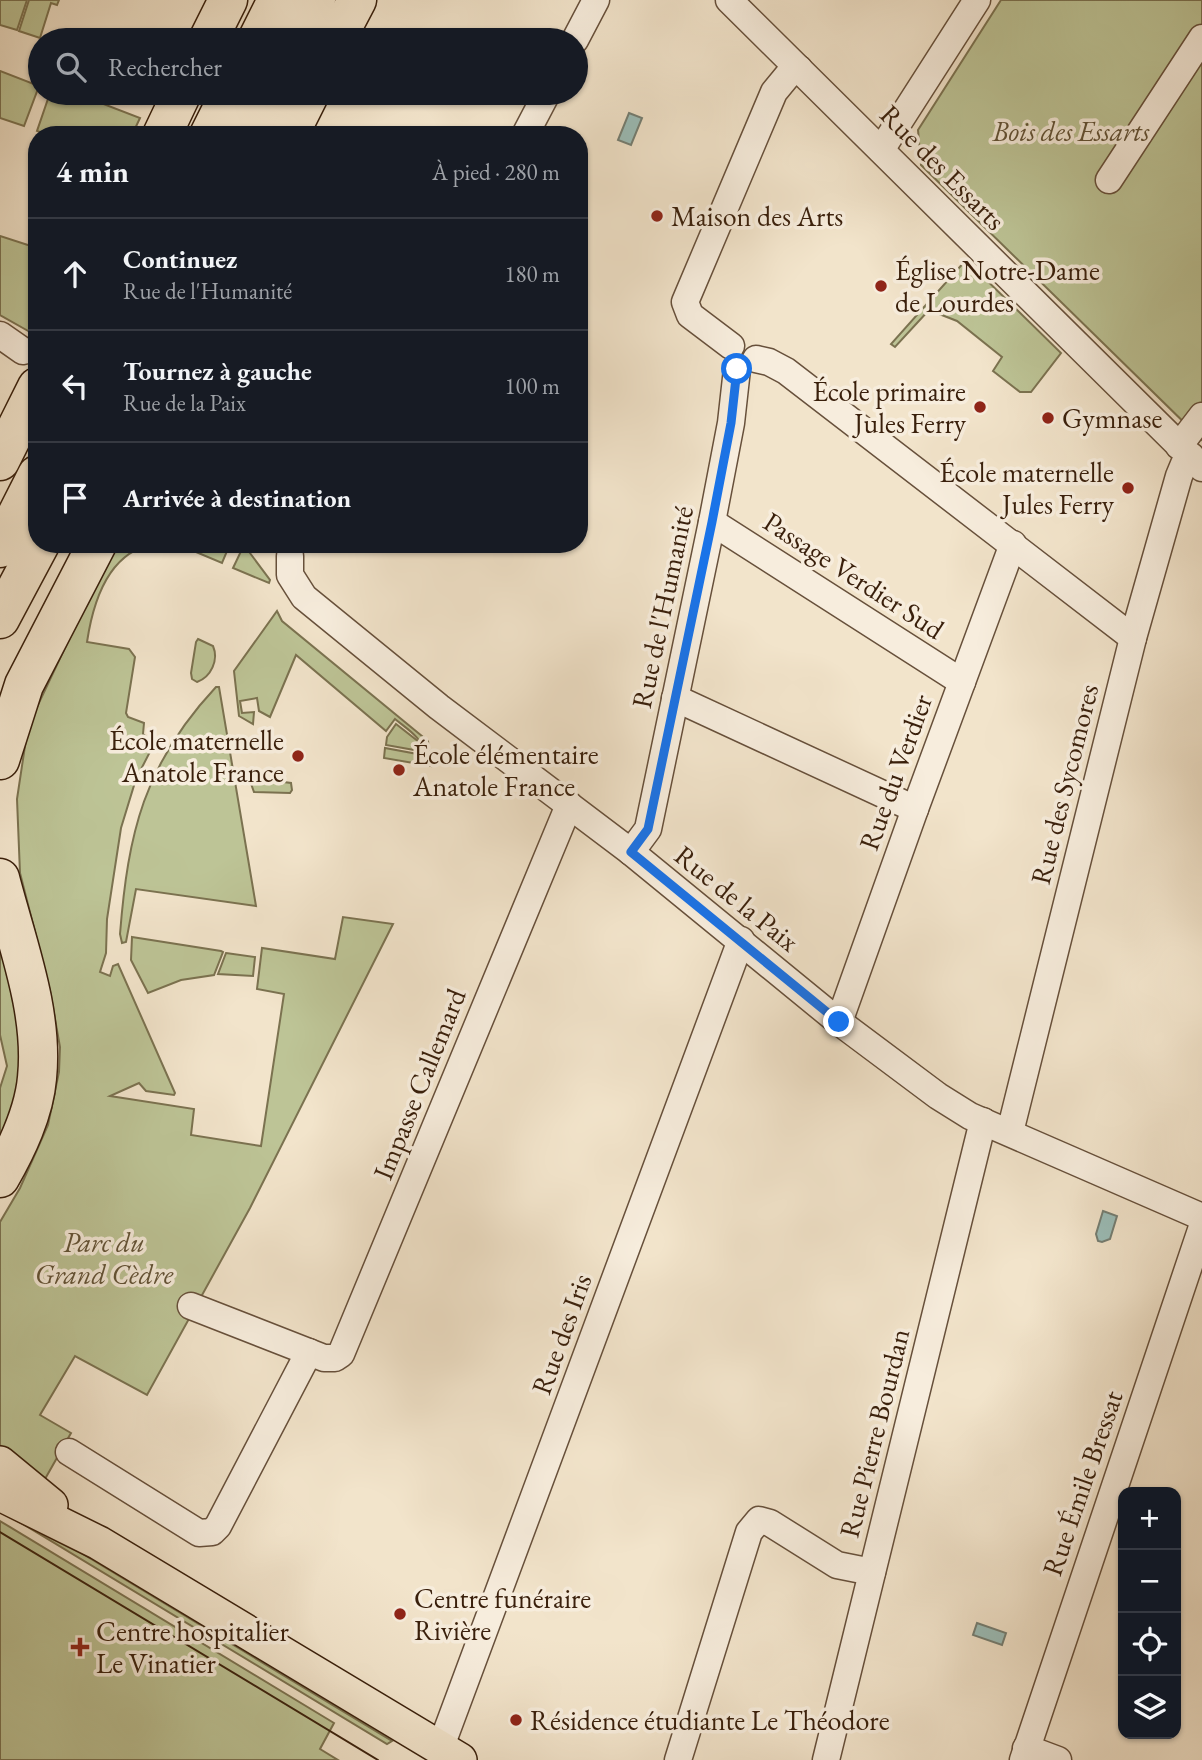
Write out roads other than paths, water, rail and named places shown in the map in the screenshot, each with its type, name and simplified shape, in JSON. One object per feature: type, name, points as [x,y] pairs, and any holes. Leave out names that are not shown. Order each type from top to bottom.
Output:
[{"type":"highway","points":[[214,28],[228,0]]},
{"type":"highway","points":[[263,28],[277,0]]},
{"type":"highway","points":[[301,28],[316,0]]},
{"type":"highway","points":[[342,28],[357,0]]},
{"type":"highway","points":[[166,126],[176,105]]},
{"type":"highway","points":[[214,126],[224,105]]},
{"type":"highway","points":[[252,126],[263,105]]},
{"type":"highway","points":[[294,126],[304,105]]},
{"type":"highway","points":[[0,461],[28,405]]},
{"type":"highway","points":[[0,548],[28,493]]},
{"type":"highway","points":[[0,619],[35,553]]},
{"type":"highway","points":[[0,688],[75,553]]},
{"type":"highway","points":[[0,760],[24,685],[92,553]]},
{"type":"highway","points":[[0,878],[29,991],[37,1035],[37,1078],[29,1115],[12,1157],[0,1178]]},
{"type":"main road","points":[[0,1463],[99,1543]]},
{"type":"main road","points":[[0,1494],[99,1543],[450,1754]]},
{"type":"street","points":[[581,28],[596,0]]},
{"type":"street","name":"Rue des Essarts","points":[[729,0],[1191,457]]},
{"type":"street","points":[[881,150],[977,0]]},
{"type":"street","points":[[1109,180],[1202,38]]},
{"type":"street","points":[[799,69],[788,75],[774,92],[685,302],[690,315],[741,358],[769,362],[786,371],[1133,638]]},
{"type":"street","points":[[530,126],[541,105]]},
{"type":"street","points":[[0,335],[23,351]]},
{"type":"street","name":"Rue de l'Humanité","points":[[631,852],[648,829],[712,522],[741,358]]},
{"type":"street","name":"Rue des Sycomores","points":[[1010,1132],[1133,638],[1179,476],[1184,464],[1191,457],[1202,416]]},
{"type":"street","name":"Passage Verdier Sud","points":[[712,522],[962,682]]},
{"type":"street","name":"Rue du Verdier","points":[[839,1022],[1013,544]]},
{"type":"street","name":"Rue de la Paix","points":[[288,553],[290,575],[304,597],[439,707],[631,852],[839,1022],[938,1096],[959,1110],[1202,1217]]},
{"type":"street","points":[[675,698],[915,809]]},
{"type":"street","name":"Impasse Callemard","points":[[191,1306],[324,1358],[335,1358],[341,1354],[569,805]]},
{"type":"street","name":"Rue des Iris","points":[[450,1754],[741,940]]},
{"type":"street","name":"Rue Pierre Bourdan","points":[[826,1760],[983,1121]]},
{"type":"street","name":"Rue Émile Bressat","points":[[1024,1754],[1202,1227]]},
{"type":"street","points":[[69,1452],[200,1533],[212,1532],[218,1526],[309,1352]]},
{"type":"street","points":[[678,1760],[753,1524],[759,1520],[770,1522],[838,1565],[872,1572]]},
{"type":"street","points":[[1024,1754],[1058,1760]]},
{"type":"water","points":[[629,113],[642,118],[631,145],[618,140]]},
{"type":"water","points":[[1103,1211],[1117,1216],[1110,1239],[1102,1242],[1098,1241],[1096,1234]]},
{"type":"water","points":[[977,1623],[1006,1633],[1002,1645],[973,1635]]},
{"type":"tram line","points":[[0,1532],[378,1760]]},
{"type":"place","name":"Maison des Arts","points":[[657,216]]},
{"type":"place","name":"Église Notre-Dame de Lourdes","points":[[881,286]]},
{"type":"place","name":"École primaire Jules Ferry","points":[[980,407]]},
{"type":"place","name":"Gymnase","points":[[1048,418]]},
{"type":"place","name":"École maternelle Jules Ferry","points":[[1128,488]]},
{"type":"place","name":"École maternelle Anatole France","points":[[298,756]]},
{"type":"place","name":"École élémentaire Anatole France","points":[[399,770]]},
{"type":"place","name":"Centre funéraire Rivière","points":[[400,1614]]},
{"type":"place","name":"Centre hospitalier Le Vinatier","points":[[80,1647]]},
{"type":"place","name":"Résidence étudiante Le Théodore","points":[[516,1720]]},
{"type":"park label","name":"Bois des Essarts","points":[[1071,131]]},
{"type":"park label","name":"Parc du Grand Cèdre","points":[[104,1258]]}]
